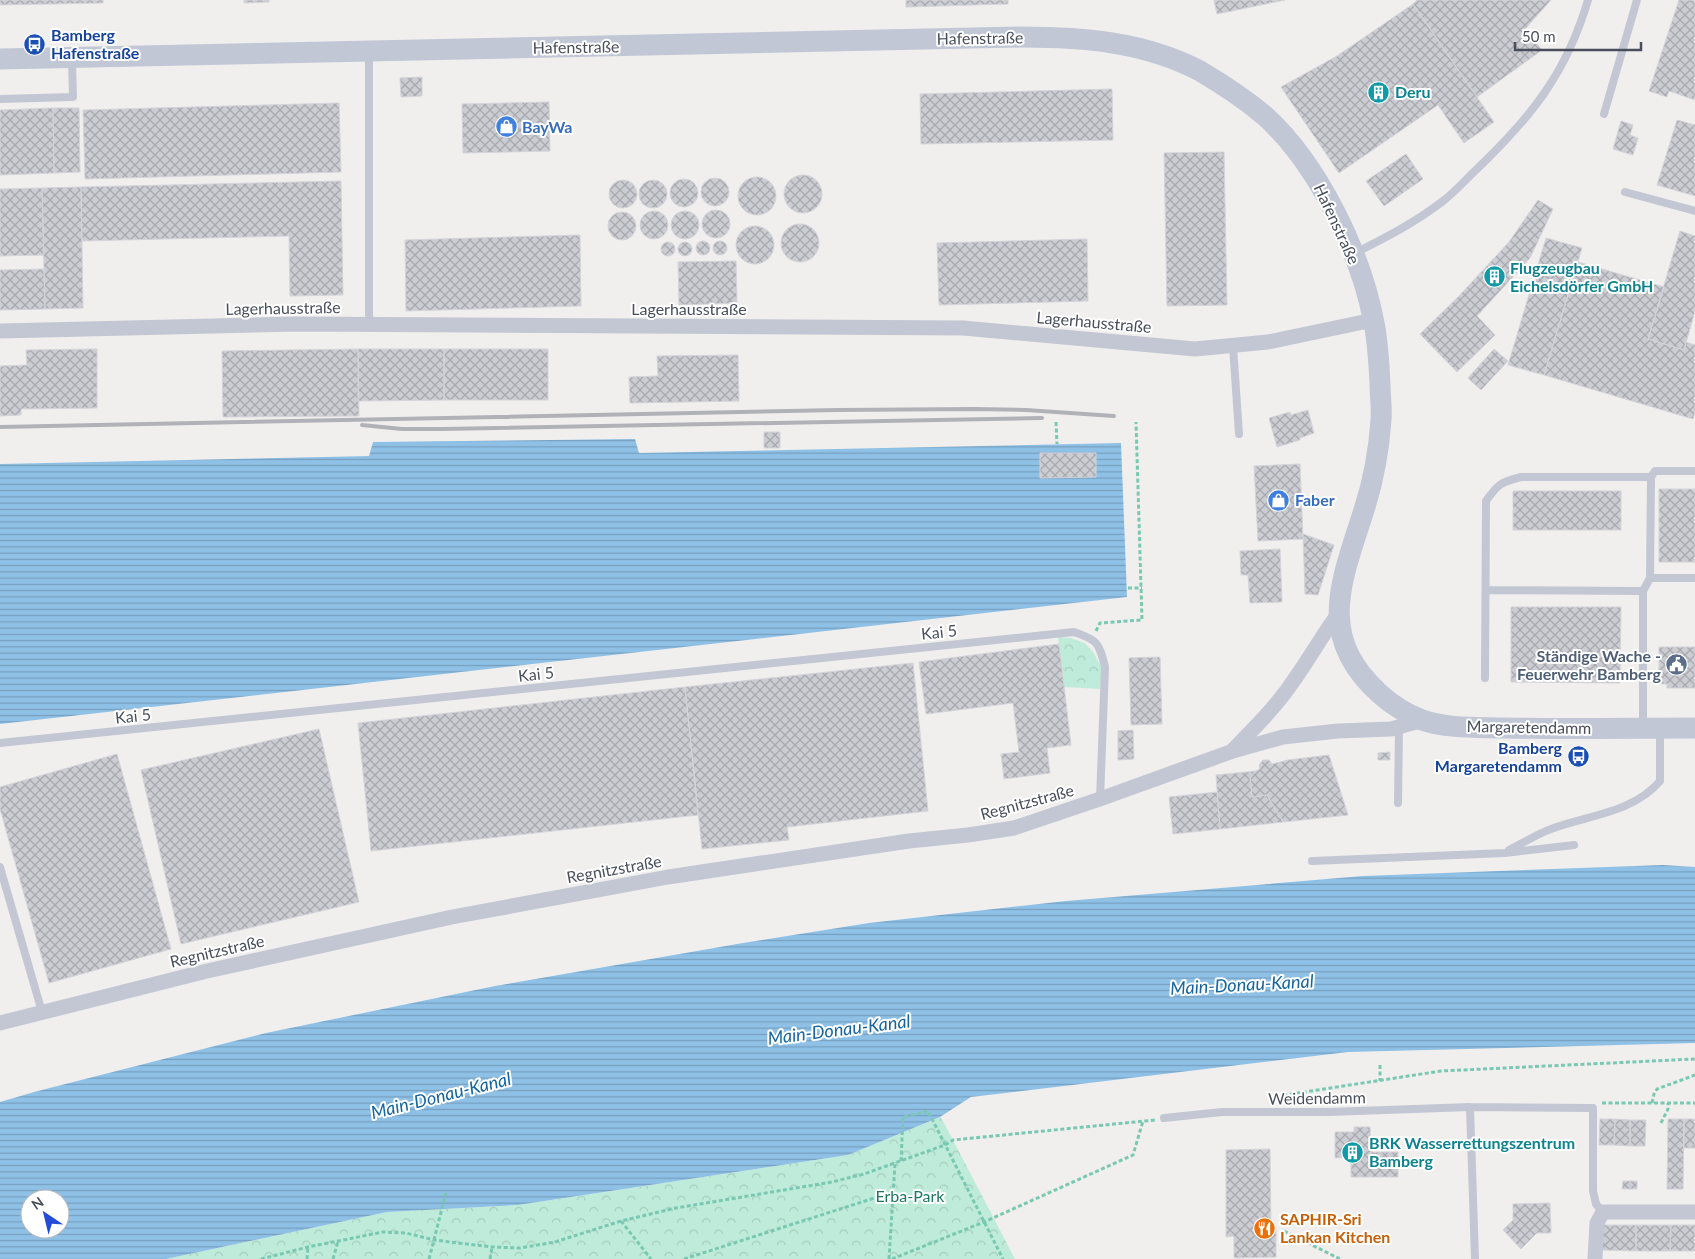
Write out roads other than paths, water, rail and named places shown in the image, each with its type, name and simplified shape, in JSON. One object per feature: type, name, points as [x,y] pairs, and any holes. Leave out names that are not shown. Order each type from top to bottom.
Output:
[{"type":"street","name":"Hafenstraße","points":[[0,60],[1070,37],[1118,43],[1164,56],[1199,71],[1244,100],[1267,118],[1314,175],[1342,228],[1353,254],[1367,295],[1378,344],[1381,420],[1376,462],[1366,507],[1344,574],[1340,593],[1339,613],[1350,658],[1360,674],[1382,696],[1402,710],[1423,720]]},
{"type":"street","name":"Lagerhausstraße","points":[[0,330],[296,324],[963,328],[1195,349],[1268,342],[1373,320]]},
{"type":"street","name":"Regnitzstraße","points":[[1233,751],[1294,681],[1322,635],[1339,613]]},
{"type":"street","name":"Regnitzstraße","points":[[0,1023],[207,971],[443,919],[668,877],[1014,828],[1100,800],[1233,751],[1284,737],[1338,731],[1391,729],[1423,720]]},
{"type":"street","name":"Margaretendamm","points":[[1423,720],[1467,727],[1695,728]]},
{"type":"street","points":[[1595,1259],[1597,1222],[1603,1212],[1695,1212]]},
{"type":"lane","points":[[1353,254],[1398,231],[1443,201],[1510,137],[1549,88],[1568,53],[1588,0]]},
{"type":"lane","points":[[1604,114],[1637,0]]},
{"type":"lane","points":[[369,52],[369,324]]},
{"type":"lane","points":[[0,99],[73,97],[72,58]]},
{"type":"lane","points":[[1625,192],[1695,211]]},
{"type":"lane","points":[[1233,346],[1239,434]]},
{"type":"lane","points":[[1505,852],[1550,829],[1620,809],[1636,801],[1654,788],[1660,781],[1652,728],[1643,591],[1650,578],[1651,477],[1655,471],[1695,471]]},
{"type":"lane","points":[[1485,678],[1486,501],[1497,486],[1508,480],[1521,477],[1651,477]]},
{"type":"lane","points":[[1650,578],[1695,578]]},
{"type":"lane","points":[[1486,590],[1643,591]]},
{"type":"lane","name":"Kai 5","points":[[0,743],[1074,632],[1092,638],[1100,648],[1105,667],[1100,800]]},
{"type":"lane","points":[[1398,803],[1399,727]]},
{"type":"lane","points":[[1312,861],[1505,852],[1574,845]]},
{"type":"lane","points":[[0,866],[42,1012]]},
{"type":"lane","points":[[1470,1107],[1475,1259]]},
{"type":"lane","name":"Weidendamm","points":[[1164,1118],[1222,1112],[1329,1112],[1470,1107],[1593,1108],[1593,1191],[1596,1204],[1603,1212]]},
{"type":"water","points":[[635,439],[639,453],[1121,443],[1127,597],[0,724],[0,464],[369,456],[373,442]]},
{"type":"water","name":"Main-Donau-Kanal","points":[[1663,865],[1695,867],[1695,1043],[1348,1052],[971,1097],[940,1117],[848,1155],[518,1205],[387,1212],[166,1259],[0,1259],[0,1102],[266,1033],[495,986],[869,923],[1066,901],[1363,876]]},
{"type":"railway","points":[[0,427],[838,410],[1026,410],[1114,416]]},
{"type":"railway","points":[[362,425],[402,429],[442,429],[1042,418]]},
{"type":"place","name":"Bamberg Hafenstraße","points":[[35,44]]},
{"type":"place","name":"Deru","points":[[1379,92]]},
{"type":"place","name":"BayWa","points":[[506,127]]},
{"type":"place","name":"Flugzeugbau Eichelsdörfer GmbH","points":[[1494,277]]},
{"type":"place","name":"Faber","points":[[1279,500]]},
{"type":"place","name":"Ständige Wache - Feuerwehr Bamberg","points":[[1677,665]]},
{"type":"place","name":"Bamberg Margaretendamm","points":[[1578,757]]},
{"type":"place","name":"BRK Wasserrettungszentrum Bamberg","points":[[1353,1152]]},
{"type":"place","name":"SAPHIR-Sri Lankan Kitchen","points":[[1264,1228]]},
{"type":"park label","name":"Erba-Park","points":[[910,1196]]}]
